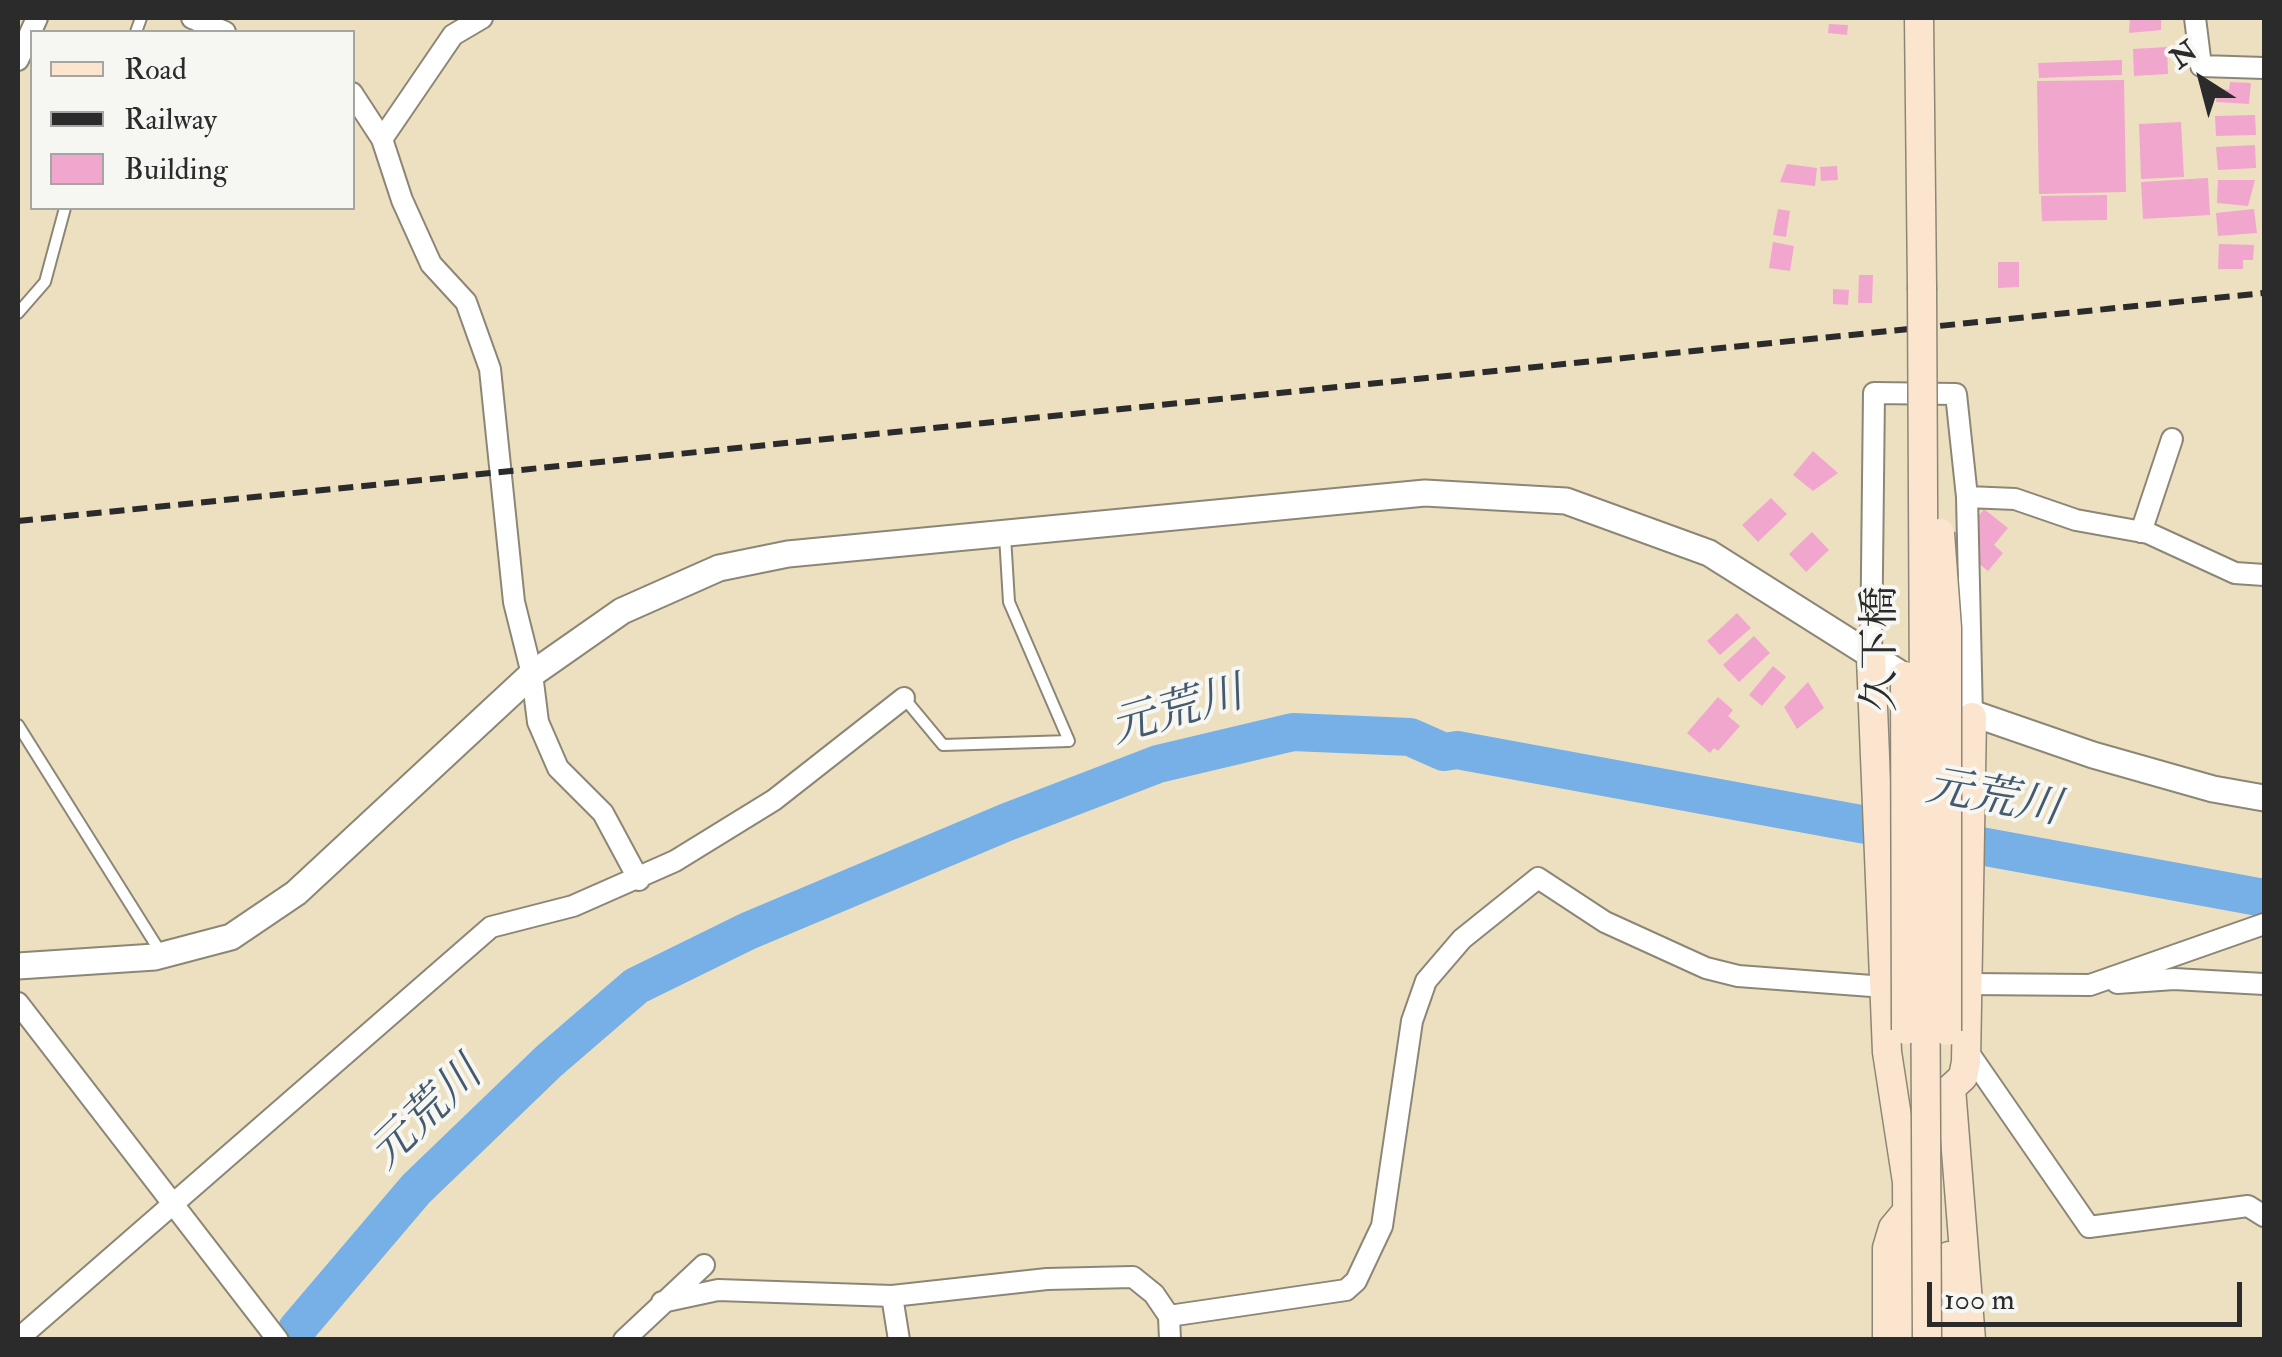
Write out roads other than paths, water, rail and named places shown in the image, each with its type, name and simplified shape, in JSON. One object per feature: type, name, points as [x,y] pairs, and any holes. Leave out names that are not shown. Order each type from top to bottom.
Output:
[{"type":"main road","name":"久下橋","points":[[1919,18],[1927,1340]]},
{"type":"main road","points":[[1898,1113],[1906,1030],[1905,584],[1922,287]]},
{"type":"main road","points":[[1922,287],[1946,628],[1957,1040]]},
{"type":"main road","points":[[1871,658],[1886,1052],[1898,1113],[1908,1210],[1908,1340]]},
{"type":"main road","points":[[1971,1340],[1951,1088],[1968,984],[1972,717]]},
{"type":"main road","points":[[1949,1340],[1957,1185]]},
{"type":"main road","points":[[1887,1340],[1887,1248],[1893,1228],[1908,1210]]},
{"type":"street","points":[[192,18],[221,30]]},
{"type":"street","points":[[382,139],[453,36],[482,18]]},
{"type":"street","points":[[2195,18],[2201,66],[2264,68]]},
{"type":"street","points":[[18,60],[30,33]]},
{"type":"street","points":[[355,98],[382,139],[430,264],[466,302],[490,369],[514,602],[532,674],[538,722],[558,768],[603,813],[639,880]]},
{"type":"street","points":[[1871,658],[1874,393],[1956,394],[1967,498],[1972,717]]},
{"type":"street","points":[[2142,532],[2172,439]]},
{"type":"street","points":[[18,966],[96,964],[162,956],[231,937],[296,893],[532,674],[622,611],[719,568],[788,554],[1425,493],[1566,501],[1709,553],[1871,658],[1972,717],[2196,784],[2264,798]]},
{"type":"street","points":[[1967,498],[2015,499],[2076,520],[2142,532],[2235,573],[2264,574]]},
{"type":"street","points":[[18,1340],[491,927],[573,906],[639,880],[774,800],[904,698]]},
{"type":"street","points":[[1169,1316],[1346,1290],[1356,1282],[1382,1226],[1412,1021],[1426,981],[1462,939],[1538,878],[1604,922],[1706,968],[1738,976],[1886,986]]},
{"type":"street","points":[[2090,986],[2264,924]]},
{"type":"street","points":[[1968,984],[2090,986],[2174,979],[2264,984]]},
{"type":"street","points":[[18,1002],[278,1340]]},
{"type":"street","points":[[1957,1040],[2089,1227],[2248,1206],[2264,1216]]},
{"type":"street","points":[[624,1340],[704,1266]]},
{"type":"street","points":[[662,1302],[718,1290],[892,1296],[1047,1279],[1133,1277],[1154,1294],[1169,1316],[1170,1340]]},
{"type":"street","points":[[892,1296],[899,1340]]},
{"type":"lane","points":[[18,313],[46,282],[65,210]]},
{"type":"lane","points":[[904,698],[943,745],[1069,740],[1010,602],[1005,533]]},
{"type":"lane","points":[[18,725],[162,956]]},
{"type":"waterway","name":"元荒川","points":[[293,1340],[297,1329],[416,1189],[549,1061],[636,986],[748,931],[1007,822],[1158,764],[1293,732],[1410,737],[1444,752],[1457,750],[2264,898]]},
{"type":"railway","points":[[18,521],[2264,293]]}]
